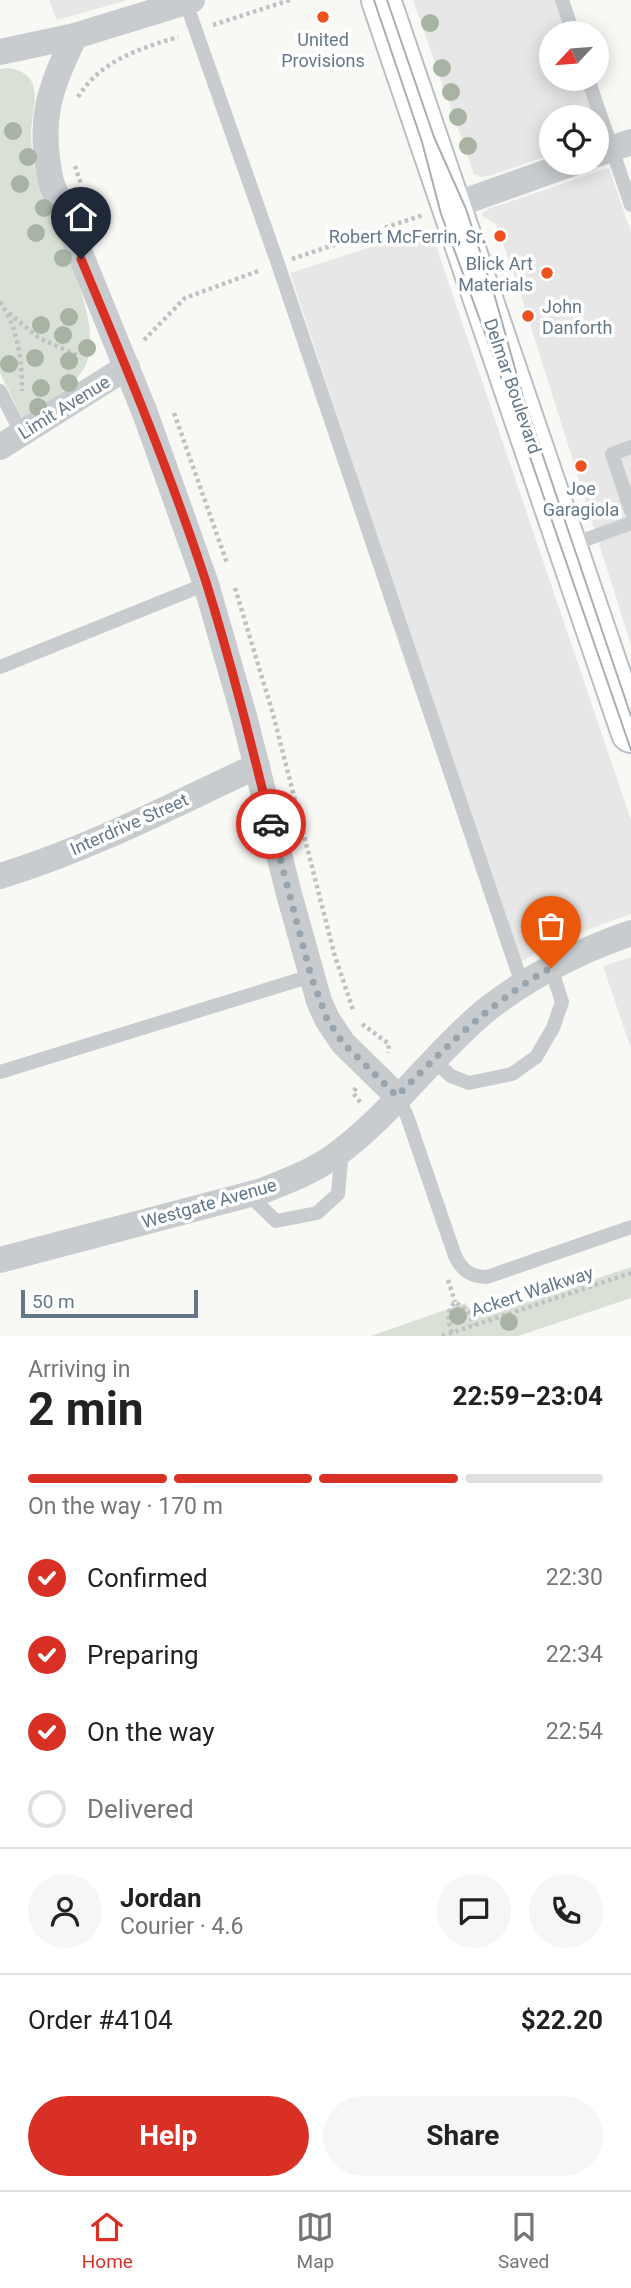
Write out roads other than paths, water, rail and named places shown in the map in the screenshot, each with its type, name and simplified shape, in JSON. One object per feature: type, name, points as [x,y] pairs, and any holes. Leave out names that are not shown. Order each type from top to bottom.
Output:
[{"type":"main road","name":"Delmar Boulevard","points":[[381,0],[631,733]]},
{"type":"street","points":[[0,52],[75,36],[135,9],[187,1]]},
{"type":"street","points":[[75,36],[47,107],[45,153],[51,182],[163,460],[206,584],[257,766],[311,976],[327,1019],[343,1043],[397,1096]]},
{"type":"street","points":[[452,206],[539,175]]},
{"type":"street","name":"Limit Avenue","points":[[11,441],[127,367]]},
{"type":"street","name":"Interdrive Street","points":[[0,876],[32,866],[133,823],[257,766]]},
{"type":"street","name":"Westgate Avenue","points":[[0,1260],[249,1195],[301,1175],[330,1158],[364,1131],[433,1060],[485,1012],[522,984],[610,940],[631,933]]},
{"type":"lane","points":[[562,0],[569,21]]},
{"type":"lane","points":[[187,1],[195,31],[278,264],[522,984]]},
{"type":"lane","points":[[592,91],[631,205]]},
{"type":"lane","points":[[0,391],[11,441]]},
{"type":"lane","points":[[631,447],[611,454],[631,511]]},
{"type":"lane","points":[[567,546],[631,523]]},
{"type":"lane","points":[[0,667],[206,584]]},
{"type":"lane","points":[[433,1060],[450,1076],[469,1083],[512,1074],[536,1057],[553,1028],[562,1002],[551,968]]},
{"type":"lane","points":[[0,1072],[311,976]]},
{"type":"lane","points":[[397,1096],[407,1116],[455,1256],[468,1273],[488,1277],[631,1227]]},
{"type":"lane","points":[[249,1195],[276,1221],[317,1213],[338,1194],[342,1149]]},
{"type":"tram line","points":[[374,0],[422,142],[441,214],[521,431],[631,750]]},
{"type":"tram line","points":[[387,0],[434,137],[466,209],[495,297],[523,397],[631,716]]},
{"type":"place","name":"United Provisions","points":[[323,17]]},
{"type":"place","name":"Robert McFerrin, Sr.","points":[[500,236]]},
{"type":"place","name":"Blick Art Materials","points":[[547,273]]},
{"type":"place","name":"John Danforth","points":[[528,316]]},
{"type":"place","name":"Joe Garagiola","points":[[581,466]]}]
